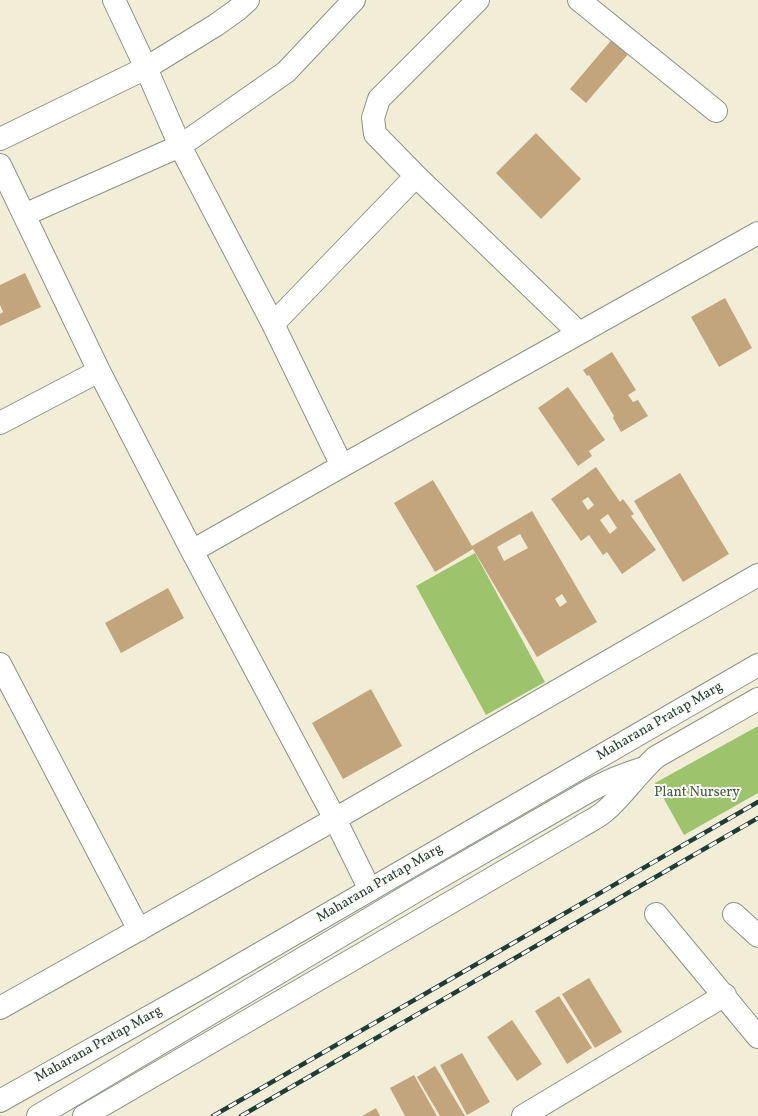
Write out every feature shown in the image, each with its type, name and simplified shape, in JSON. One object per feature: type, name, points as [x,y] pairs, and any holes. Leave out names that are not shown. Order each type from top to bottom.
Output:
[{"type":"street","points":[[114,0],[180,146],[272,324],[342,466]]},
{"type":"street","points":[[0,139],[146,68],[216,25],[248,0]]},
{"type":"street","points":[[24,215],[180,146],[286,72],[354,0]]},
{"type":"street","points":[[478,0],[379,99],[373,118],[375,134],[416,176],[580,333]]},
{"type":"street","points":[[579,0],[716,111]]},
{"type":"street","points":[[0,165],[99,371],[192,551],[335,819],[370,890]]},
{"type":"street","points":[[272,324],[416,176]]},
{"type":"street","points":[[192,551],[758,233]]},
{"type":"street","points":[[0,423],[99,371]]},
{"type":"street","points":[[0,1008],[335,819],[758,575]]},
{"type":"street","points":[[0,664],[138,930]]},
{"type":"street","name":"Maharana Pratap Marg","points":[[0,1101],[210,983],[758,665]]},
{"type":"street","name":"Maharana Pratap Marg","points":[[84,1116],[580,828],[603,812],[656,757],[758,699]]},
{"type":"street","points":[[38,1116],[421,888],[589,791],[626,773],[644,768]]},
{"type":"street","points":[[656,914],[758,1037]]},
{"type":"street","points":[[734,914],[758,936]]},
{"type":"street","points":[[523,1116],[724,995]]},
{"type":"green space","points":[[475,553],[545,682],[486,715],[416,586]]},
{"type":"green space","name":"Plant Nursery","points":[[758,726],[758,793],[684,835],[655,783]]},
{"type":"building","points":[[614,37],[630,52],[586,103],[570,89]]},
{"type":"building","points":[[536,133],[581,179],[541,219],[496,173]]},
{"type":"building","points":[[25,273],[41,307],[0,326],[0,314],[3,312],[0,305],[0,285]]},
{"type":"building","points":[[725,298],[752,348],[719,367],[691,317]]},
{"type":"building","points":[[612,352],[636,390],[628,395],[633,402],[638,400],[648,416],[621,432],[613,418],[614,416],[589,375],[587,376],[583,370]]},
{"type":"building","points":[[568,387],[605,440],[589,451],[592,456],[578,466],[538,408]]},
{"type":"building","points":[[596,467],[620,502],[623,499],[634,514],[631,516],[656,550],[622,574],[607,552],[603,555],[589,535],[581,541],[551,499]],"holes":[[[588,497],[594,505],[588,510],[582,501]],[[608,514],[617,528],[610,534],[600,520]]]},
{"type":"building","points":[[680,473],[729,554],[683,582],[634,501]]},
{"type":"building","points":[[433,480],[472,546],[532,511],[597,622],[537,657],[473,549],[435,572],[394,503]],"holes":[[[520,534],[528,548],[504,561],[497,547]],[[562,594],[567,602],[560,607],[555,599]]]},
{"type":"building","points":[[168,588],[184,618],[121,653],[105,623]]},
{"type":"building","points":[[371,689],[402,746],[343,779],[312,723]]},
{"type":"building","points":[[589,978],[622,1032],[595,1048],[562,994]]},
{"type":"building","points":[[559,996],[592,1048],[567,1064],[535,1011]]},
{"type":"building","points":[[512,1020],[542,1064],[517,1081],[487,1037]]},
{"type":"building","points":[[462,1053],[490,1102],[467,1115],[440,1065]]},
{"type":"building","points":[[435,1066],[465,1116],[440,1116],[417,1077]]},
{"type":"building","points":[[414,1075],[437,1116],[405,1116],[390,1088]]},
{"type":"building","points":[[376,1108],[380,1116],[362,1116]]},
{"type":"railway","points":[[213,1116],[758,802]]},
{"type":"railway","points":[[241,1116],[758,818]]}]
